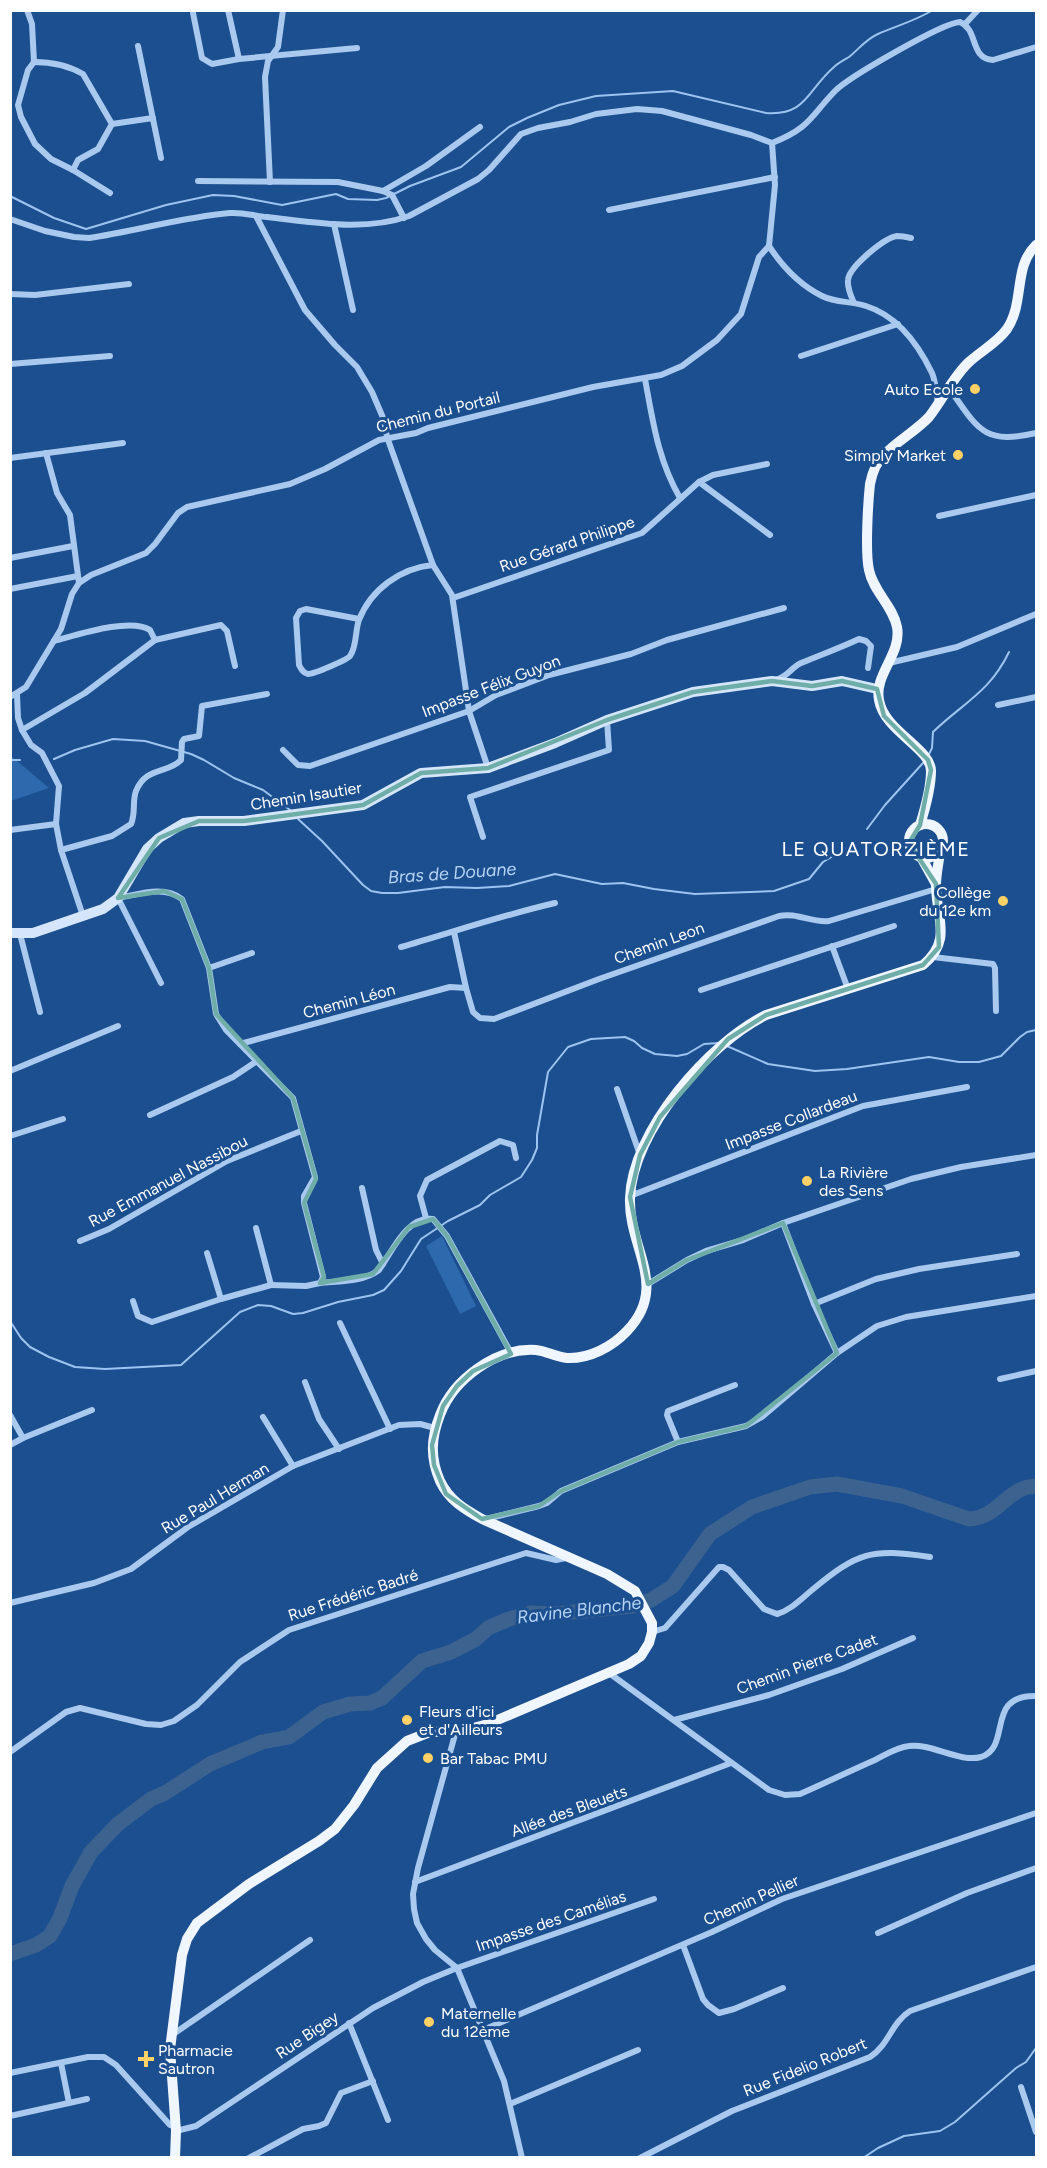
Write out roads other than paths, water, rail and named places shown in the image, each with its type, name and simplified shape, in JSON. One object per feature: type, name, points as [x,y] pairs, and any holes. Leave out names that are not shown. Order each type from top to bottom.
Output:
[{"type":"main road","points":[[926,825],[927,794],[932,770],[928,760],[921,752],[884,716],[878,699],[878,688],[898,633],[892,613],[874,585],[869,572],[867,558],[870,484],[882,456],[927,419],[960,373],[970,362],[993,345],[1013,318],[1018,305],[1026,258],[1036,245]]},
{"type":"main road","name":"Chemin Isautier","points":[[15,934],[33,933],[103,909],[118,898],[147,849],[159,838],[184,823],[244,821],[363,805],[422,773],[488,768],[555,743],[607,720],[693,692],[772,681],[812,686],[842,681],[878,688]]},
{"type":"main road","points":[[175,2157],[176,2128],[171,2074],[171,2035],[182,1955],[187,1939],[196,1923],[249,1884],[319,1841],[335,1828],[354,1804],[370,1775],[407,1741],[430,1732],[456,1731],[488,1724],[629,1664],[641,1656],[649,1643],[652,1627],[635,1591],[607,1574],[482,1520],[463,1509],[446,1494],[434,1465],[432,1445],[443,1406],[457,1386],[473,1371],[511,1354],[536,1350],[567,1358],[583,1356],[599,1351],[615,1342],[628,1330],[640,1314],[646,1299],[648,1284],[631,1213],[630,1197],[640,1155],[674,1097],[713,1053],[748,1024],[766,1015],[923,965],[933,957],[942,935],[936,887],[943,837],[938,828],[926,825],[912,832],[909,843],[914,852],[921,857],[936,887]]},
{"type":"main road","points":[[921,857],[932,857],[940,851]]},
{"type":"street","points":[[27,10],[32,24],[34,62],[28,70],[18,105],[21,117],[35,144],[51,159],[110,193]]},
{"type":"street","points":[[228,10],[239,58]]},
{"type":"street","points":[[270,182],[265,77],[271,57],[278,47],[283,10]]},
{"type":"street","points":[[965,24],[978,10]]},
{"type":"street","points":[[193,13],[202,58],[212,64],[239,58],[357,48]]},
{"type":"street","points":[[10,219],[45,231],[89,238],[210,215],[232,213],[334,224],[381,223],[404,218],[478,179],[521,134],[538,128],[605,112],[637,109],[662,111],[751,135],[772,143],[804,128],[836,90],[897,52],[949,24],[960,22],[965,24],[971,31],[977,52],[987,59],[993,60],[1036,47]]},
{"type":"street","points":[[138,46],[161,158]]},
{"type":"street","points":[[34,62],[46,62],[83,74],[112,124]]},
{"type":"street","points":[[112,124],[153,118]]},
{"type":"street","points":[[73,170],[78,159],[98,149],[112,124]]},
{"type":"street","points":[[383,191],[426,166],[480,127]]},
{"type":"street","name":"Chemin du Portail","points":[[10,589],[78,579],[146,553],[174,518],[187,507],[290,484],[387,437],[416,433],[428,428],[593,387],[645,379],[682,366],[717,340],[741,314],[759,257],[769,246],[776,177],[772,143]]},
{"type":"street","points":[[609,210],[776,177]]},
{"type":"street","points":[[198,181],[338,182],[392,195],[404,218]]},
{"type":"street","points":[[256,216],[305,310],[357,367],[372,392],[384,420],[387,437],[433,565],[448,585],[453,598],[469,711],[488,768]]},
{"type":"street","points":[[334,224],[353,310]]},
{"type":"street","points":[[854,303],[849,291],[850,273],[868,254],[886,240],[896,236],[911,238]]},
{"type":"street","points":[[769,246],[790,273],[808,288],[837,301],[869,307],[898,324],[908,333],[933,374],[938,404]]},
{"type":"street","points":[[10,294],[35,295],[129,284]]},
{"type":"street","points":[[801,356],[898,324]]},
{"type":"street","points":[[10,364],[110,356]]},
{"type":"street","points":[[645,379],[659,454],[668,478],[680,498]]},
{"type":"street","points":[[949,388],[976,426],[991,435],[999,438],[1018,438],[1036,433]]},
{"type":"street","points":[[10,458],[123,443]]},
{"type":"street","points":[[46,453],[57,493],[70,515],[78,579],[62,629],[26,687],[14,695],[22,730],[32,745],[42,753],[59,786],[56,824],[61,850],[83,917]]},
{"type":"street","name":"Rue Gérard Philippe","points":[[453,598],[642,533],[699,482],[713,476],[767,464]]},
{"type":"street","points":[[699,482],[770,535]]},
{"type":"street","points":[[939,516],[1036,495]]},
{"type":"street","points":[[10,558],[73,546]]},
{"type":"street","points":[[359,619],[306,609],[300,611],[297,615],[299,665],[302,670],[307,674],[313,673],[348,658],[352,652],[359,619],[379,590],[395,576],[419,566],[433,565]]},
{"type":"street","name":"Impasse Félix Guyon","points":[[283,750],[298,765],[310,766],[469,711],[496,695],[549,675],[631,654],[667,640],[784,608]]},
{"type":"street","points":[[889,663],[957,647],[1036,614]]},
{"type":"street","points":[[54,641],[87,632],[137,626],[150,630],[155,640]]},
{"type":"street","points":[[22,730],[85,693],[155,640],[220,626],[227,631],[235,666]]},
{"type":"street","name":"Chemin Isautier","points":[[772,681],[786,677],[799,664],[859,639],[867,641],[871,646],[868,668]]},
{"type":"street","points":[[61,850],[112,836],[128,826],[133,820],[135,793],[140,784],[155,771],[178,764],[184,739],[199,736],[202,706],[267,694]]},
{"type":"street","points":[[998,705],[1036,697]]},
{"type":"street","points":[[483,837],[470,797],[609,750],[607,720]]},
{"type":"street","points":[[10,830],[56,824]]},
{"type":"street","name":"Chemin Leon","points":[[454,932],[465,988],[473,1012],[480,1018],[494,1019],[599,979],[779,916],[790,914],[820,922],[829,921],[936,887]]},
{"type":"street","points":[[161,983],[118,898],[164,891],[173,892],[182,899],[209,968],[216,1014],[226,1030],[293,1098],[315,1177],[304,1196],[304,1203],[323,1273],[320,1283]]},
{"type":"street","points":[[401,946],[454,932],[506,914],[555,903]]},
{"type":"street","points":[[701,990],[894,926]]},
{"type":"street","points":[[15,934],[40,1012]]},
{"type":"street","points":[[832,946],[848,990]]},
{"type":"street","points":[[209,968],[252,953]]},
{"type":"street","points":[[933,957],[993,964],[996,1011]]},
{"type":"street","name":"Chemin Léon","points":[[240,1044],[450,987],[465,988]]},
{"type":"street","points":[[10,1071],[118,1026]]},
{"type":"street","points":[[150,1115],[233,1077],[257,1061]]},
{"type":"street","name":"Impasse Collardeau","points":[[630,1197],[863,1106],[967,1087]]},
{"type":"street","points":[[617,1089],[640,1155]]},
{"type":"street","points":[[10,1136],[63,1119]]},
{"type":"street","name":"Rue Emmanuel Nassibou","points":[[80,1241],[108,1229],[227,1161],[301,1131]]},
{"type":"street","points":[[426,1218],[420,1196],[427,1180],[500,1141],[513,1145],[516,1158]]},
{"type":"street","points":[[648,1284],[687,1260],[783,1223],[911,1179],[962,1167],[1036,1155]]},
{"type":"street","points":[[362,1188],[376,1250],[383,1264]]},
{"type":"street","points":[[133,1301],[138,1316],[152,1322],[271,1285],[306,1286],[363,1278],[373,1274],[383,1264],[409,1227],[418,1220],[426,1218],[438,1224],[447,1236],[511,1354]]},
{"type":"street","points":[[783,1223],[814,1304],[837,1353]]},
{"type":"street","points":[[256,1228],[271,1285]]},
{"type":"street","points":[[207,1253],[221,1299]]},
{"type":"street","points":[[814,1304],[876,1279],[918,1269],[1017,1254]]},
{"type":"street","points":[[482,1520],[547,1503],[561,1491],[678,1442],[746,1426],[762,1417],[837,1353],[877,1326],[906,1317],[1036,1296]]},
{"type":"street","points":[[340,1323],[390,1429]]},
{"type":"street","points":[[1000,1379],[1036,1371]]},
{"type":"street","points":[[304,1382],[319,1419],[339,1449]]},
{"type":"street","points":[[678,1442],[667,1415],[668,1411],[735,1385]]},
{"type":"street","points":[[10,1445],[92,1410]]},
{"type":"street","points":[[10,1415],[23,1438]]},
{"type":"street","points":[[263,1418],[293,1466]]},
{"type":"street","name":"Rue Paul Herman","points":[[10,1603],[94,1583],[131,1569],[188,1527],[293,1466],[399,1425],[420,1424],[435,1428]]},
{"type":"street","points":[[652,1627],[665,1628],[719,1567],[729,1570],[764,1609],[777,1614],[790,1608],[837,1570],[854,1560],[885,1552],[930,1557]]},
{"type":"street","name":"Rue Frédéric Badré","points":[[10,1752],[66,1713],[80,1708],[146,1724],[161,1725],[174,1721],[197,1706],[240,1662],[289,1630],[526,1553],[556,1560],[567,1558]]},
{"type":"street","name":"Chemin Pierre Cadet","points":[[674,1720],[770,1695],[842,1669],[914,1638]]},
{"type":"street","points":[[609,1673],[770,1790],[792,1795],[800,1794],[907,1746],[931,1748],[972,1758],[982,1756],[989,1752],[993,1745],[1010,1703],[1022,1696],[1036,1696]]},
{"type":"street","points":[[456,1731],[415,1882],[414,1909],[417,1923],[435,1950],[457,1968],[504,2081],[522,2157]]},
{"type":"street","name":"Allée des Bleuets","points":[[415,1882],[731,1763]]},
{"type":"street","name":"Chemin Pellier","points":[[483,2030],[782,1899],[1036,1813]]},
{"type":"street","points":[[878,1933],[967,1893],[1036,1868]]},
{"type":"street","name":"Impasse des Camélias","points":[[457,1968],[654,1899]]},
{"type":"street","points":[[171,2035],[310,1940]]},
{"type":"street","points":[[683,1944],[703,1999],[708,2006],[719,2013],[783,1988]]},
{"type":"street","name":"Rue Fidelio Robert","points":[[639,2157],[732,2111],[870,2057],[878,2052],[898,2020],[910,2011],[1036,1967]]},
{"type":"street","name":"Rue Bigey","points":[[176,2128],[196,2126],[373,2008],[457,1968]]},
{"type":"street","points":[[350,2023],[388,2120]]},
{"type":"street","points":[[510,2104],[638,2050]]},
{"type":"street","points":[[10,2073],[97,2056],[111,2060],[170,2125],[176,2128]]},
{"type":"street","points":[[61,2063],[69,2103]]},
{"type":"street","points":[[249,2157],[303,2129],[326,2122],[341,2093],[373,2080]]},
{"type":"street","points":[[1021,2086],[1034,2116],[1036,2132]]},
{"type":"street","points":[[10,2116],[87,2099]]},
{"type":"waterway","points":[[10,196],[54,218],[86,229],[166,205],[213,195],[234,196],[282,205],[336,194],[348,199],[377,200],[461,167],[509,127],[527,118],[559,105],[596,96],[673,91],[766,113],[790,110],[805,100],[825,76],[870,39],[933,10]]},
{"type":"waterway","name":"Bras de Douane","points":[[928,756],[932,748],[933,732],[985,687],[1002,666],[1009,652]]},
{"type":"waterway","name":"Bras de Douane","points":[[54,759],[113,739],[145,741],[204,760],[234,778],[263,790],[290,810]]},
{"type":"waterway","name":"Bras de Douane","points":[[10,760],[20,760]]},
{"type":"waterway","name":"Bras de Douane","points":[[867,829],[885,805],[923,763]]},
{"type":"waterway","name":"Bras de Douane","points":[[298,819],[363,885],[371,891],[382,893],[445,887],[509,886],[555,874],[602,884],[623,883],[695,894],[774,891],[809,879],[823,862],[852,845]]},
{"type":"waterway","points":[[727,1046],[768,1064],[815,1071],[847,1069],[929,1057],[959,1062],[979,1062],[1001,1056],[1020,1037],[1036,1030]]},
{"type":"waterway","points":[[10,1321],[30,1347],[75,1367],[105,1369],[181,1365],[240,1312],[258,1305],[271,1306],[293,1314],[373,1295],[384,1290],[401,1271],[421,1239],[448,1221],[480,1205],[490,1195],[521,1177],[537,1148],[537,1135],[548,1072],[568,1047],[591,1039],[625,1037],[655,1054],[677,1056],[687,1054],[704,1044],[719,1043]]},
{"type":"waterway","name":"Ravine Blanche","points":[[10,1954],[36,1945],[50,1936],[60,1918],[72,1886],[91,1852],[118,1824],[151,1799],[165,1793],[210,1764],[262,1742],[289,1737],[323,1712],[350,1704],[370,1703],[382,1698],[422,1661],[451,1652],[476,1639],[488,1628],[509,1619],[531,1613],[554,1614],[633,1606],[651,1600],[673,1586],[710,1534],[752,1507],[810,1487],[837,1484],[902,1496],[969,1519],[988,1514],[1017,1491],[1036,1486]]},
{"type":"waterway","points":[[863,2158],[904,2136],[940,2131],[955,2122],[1016,2068],[1026,2062],[1036,2048]]},
{"type":"place","name":"Auto Ecole","points":[[975,389]]},
{"type":"place","name":"Simply Market","points":[[958,455]]},
{"type":"place","name":"Collège du 12e km","points":[[1003,901]]},
{"type":"place","name":"La Rivière des Sens","points":[[807,1181]]},
{"type":"place","name":"Fleurs d'ici et d'Ailleurs","points":[[407,1720]]},
{"type":"place","name":"Bar Tabac PMU","points":[[428,1758]]},
{"type":"place","name":"Maternelle du 12ème","points":[[429,2022]]},
{"type":"place","name":"Pharmacie Sautron","points":[[146,2059]]},
{"type":"district","name":"LE QUATORZIÈME","points":[[876,849]]}]
